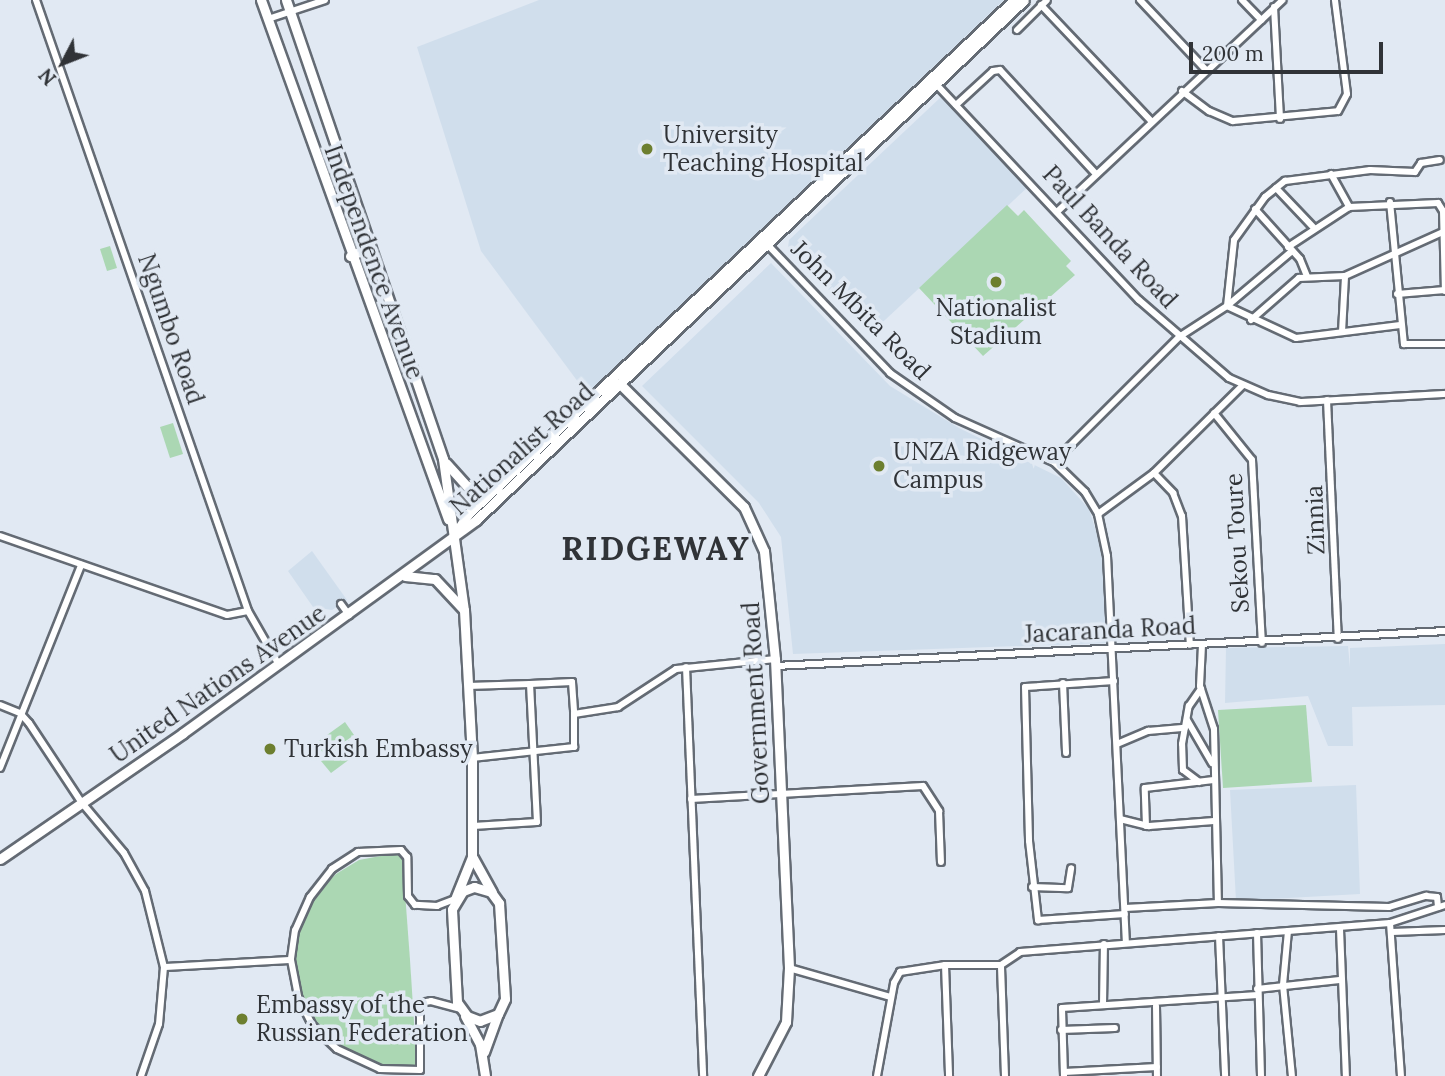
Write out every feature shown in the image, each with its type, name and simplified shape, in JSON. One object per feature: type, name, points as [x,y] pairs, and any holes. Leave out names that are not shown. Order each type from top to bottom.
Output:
[{"type":"main road","name":"Independence Avenue","points":[[261,0],[350,256],[454,535]]},
{"type":"main road","name":"Independence Avenue","points":[[286,0],[443,459],[464,611],[472,758],[472,857],[452,908],[461,1010],[484,1054]]},
{"type":"main road","name":"Nationalist Road","points":[[934,82],[1014,0]]},
{"type":"main road","name":"Nationalist Road","points":[[454,535],[476,520],[765,241],[1024,0]]},
{"type":"main road","points":[[350,256],[370,247]]},
{"type":"main road","name":"Nationalist Road","points":[[454,535],[468,514],[619,382]]},
{"type":"main road","name":"Government Road","points":[[619,382],[731,494],[756,527],[765,561],[776,662],[789,968],[786,1022],[758,1076]]},
{"type":"main road","points":[[443,459],[453,476],[467,486],[498,489]]},
{"type":"main road","name":"United Nations Avenue","points":[[0,859],[279,665],[403,576],[454,535]]},
{"type":"main road","points":[[403,576],[435,579],[464,611]]},
{"type":"main road","name":"Independence Avenue","points":[[472,857],[493,894],[500,913],[505,999],[484,1054],[485,1076]]},
{"type":"main road","points":[[455,899],[474,887],[493,894]]},
{"type":"main road","points":[[461,1010],[480,1021],[498,1014]]},
{"type":"street","name":"Ngumbo Road","points":[[36,0],[248,611],[279,665]]},
{"type":"street","points":[[268,19],[325,0]]},
{"type":"street","points":[[1140,0],[1205,69]]},
{"type":"street","points":[[1242,0],[1261,20]]},
{"type":"street","points":[[1058,211],[1205,69],[1283,0]]},
{"type":"street","points":[[1182,91],[1221,118],[1280,119],[1338,111],[1344,105],[1347,94],[1335,0]]},
{"type":"street","points":[[1017,30],[1044,3],[1151,121]]},
{"type":"street","points":[[1274,7],[1280,119]]},
{"type":"street","points":[[956,105],[993,71],[1000,70],[1096,174]]},
{"type":"street","name":"Paul Banda Road","points":[[934,82],[1058,211],[1115,276],[1179,337],[1242,385],[1284,399],[1327,401],[1445,394]]},
{"type":"street","points":[[1227,306],[1234,240],[1255,209],[1276,188],[1291,178],[1415,172],[1421,163],[1440,160]]},
{"type":"street","points":[[1331,174],[1349,207]]},
{"type":"street","points":[[1276,188],[1313,227]]},
{"type":"street","points":[[1390,202],[1400,325],[1408,347],[1445,344]]},
{"type":"street","points":[[1054,462],[1179,337],[1227,306],[1313,227],[1349,207],[1390,202],[1438,203],[1443,232],[1445,290],[1397,294]]},
{"type":"street","points":[[1255,209],[1290,249],[1307,276]]},
{"type":"street","points":[[1251,320],[1291,282],[1307,276],[1345,276],[1443,232]]},
{"type":"street","name":"John Mbita Road","points":[[765,241],[890,373],[922,398],[1054,462],[1085,492],[1098,514],[1107,556],[1126,942]]},
{"type":"street","points":[[1342,332],[1345,276]]},
{"type":"street","points":[[1227,306],[1251,320],[1296,338],[1400,325]]},
{"type":"street","points":[[1098,514],[1154,473],[1242,385]]},
{"type":"street","name":"Zinnia","points":[[1327,401],[1338,639]]},
{"type":"street","name":"Sekou Toure","points":[[1214,413],[1252,460],[1262,643]]},
{"type":"street","points":[[1154,473],[1173,493],[1182,516],[1190,645]]},
{"type":"street","points":[[0,536],[227,615],[248,611]]},
{"type":"street","points":[[0,768],[81,565]]},
{"type":"street","points":[[341,604],[349,615]]},
{"type":"street","name":"Jacaranda Road","points":[[574,714],[618,707],[663,674],[686,667],[1262,643],[1445,631]]},
{"type":"street","points":[[1202,645],[1201,688],[1214,725],[1213,780],[1218,904]]},
{"type":"street","points":[[686,667],[703,1076]]},
{"type":"street","points":[[1114,681],[1025,687],[1032,887],[1038,920],[1218,904],[1389,907],[1426,896],[1437,897],[1445,914]]},
{"type":"street","points":[[468,686],[572,682],[574,714],[574,747],[472,758]]},
{"type":"street","points":[[1063,683],[1066,753]]},
{"type":"street","points":[[473,826],[537,823],[530,684]]},
{"type":"street","points":[[1199,782],[1182,768],[1190,704],[1201,688]]},
{"type":"street","points":[[0,705],[20,713],[82,803],[135,871],[164,967],[159,1024],[141,1076]]},
{"type":"street","points":[[1187,720],[1214,765]]},
{"type":"street","points":[[1117,744],[1147,731],[1185,728]]},
{"type":"street","points":[[1146,826],[1144,789],[1213,780]]},
{"type":"street","points":[[691,799],[923,786],[939,811],[941,862]]},
{"type":"street","points":[[1120,819],[1146,826],[1214,821]]},
{"type":"street","points":[[455,899],[424,906],[415,905],[408,896],[407,857],[401,850],[358,852],[332,869],[310,897],[295,930],[290,960],[298,997],[313,1026],[337,1049],[380,1069],[420,1070],[418,1007],[431,1001],[461,1010]]},
{"type":"street","points":[[1032,887],[1068,888],[1071,868]]},
{"type":"street","points":[[877,1076],[895,978],[904,970],[945,965],[1001,965],[1028,949],[1340,929],[1390,923],[1442,906]]},
{"type":"street","points":[[1390,923],[1401,1076]]},
{"type":"street","points":[[1340,929],[1346,1076]]},
{"type":"street","points":[[1392,932],[1445,930]]},
{"type":"street","points":[[1288,931],[1283,985],[1292,1076]]},
{"type":"street","points":[[1257,933],[1261,1076]]},
{"type":"street","points":[[1219,936],[1225,1076]]},
{"type":"street","points":[[1103,1005],[1104,944]]},
{"type":"street","points":[[164,967],[290,960]]},
{"type":"street","points":[[945,965],[949,1076]]},
{"type":"street","points":[[1001,965],[1005,1076]]},
{"type":"street","points":[[789,968],[891,997]]},
{"type":"street","points":[[1157,1067],[1064,1074],[1062,1009],[1103,1005],[1156,1006],[1257,992],[1283,985],[1340,980]]},
{"type":"street","points":[[1156,1006],[1157,1076]]},
{"type":"street","points":[[1061,1030],[1115,1028]]},
{"type":"shaded area","name":"University Teaching Hospital","points":[[539,0],[1004,0],[587,394],[481,251],[417,47]]},
{"type":"shaded area","points":[[941,97],[1029,186],[871,333],[788,248],[789,240]]},
{"type":"shaded area","name":"UNZA Ridgeway Campus","points":[[771,263],[890,386],[959,428],[1061,478],[1089,509],[1108,570],[1106,643],[793,654],[781,537],[759,503],[642,386]]},
{"type":"shaded area","points":[[312,551],[347,600],[332,610],[313,607],[288,571]]},
{"type":"shaded area","points":[[1445,644],[1445,705],[1352,707],[1353,746],[1328,746],[1308,696],[1225,703],[1226,648],[1348,646],[1350,668],[1350,648]]},
{"type":"shaded area","points":[[1356,785],[1360,894],[1236,901],[1230,790]]},
{"type":"green space","name":"Nationalist Stadium","points":[[1007,205],[1018,216],[1024,210],[1071,261],[1066,266],[1075,275],[983,356],[919,288]]},
{"type":"green space","points":[[110,246],[117,268],[107,271],[100,249]]},
{"type":"green space","points":[[173,423],[183,454],[170,458],[160,427]]},
{"type":"green space","points":[[1306,705],[1312,782],[1223,788],[1218,710]]},
{"type":"green space","points":[[345,722],[354,735],[325,756],[316,743]]},
{"type":"green space","points":[[349,740],[358,753],[331,773],[321,761]]},
{"type":"green space","points":[[402,852],[417,1068],[382,1067],[338,1047],[315,1023],[300,995],[294,964],[298,930],[312,898],[336,874],[359,860]]},
{"type":"place","name":"University Teaching Hospital","points":[[647,149]]},
{"type":"place","name":"Nationalist Stadium","points":[[996,282]]},
{"type":"place","name":"UNZA Ridgeway Campus","points":[[879,466]]},
{"type":"place","name":"Turkish Embassy","points":[[270,749]]},
{"type":"place","name":"Embassy of the Russian Federation","points":[[242,1019]]},
{"type":"district","name":"RIDGEWAY","points":[[656,549]]}]
